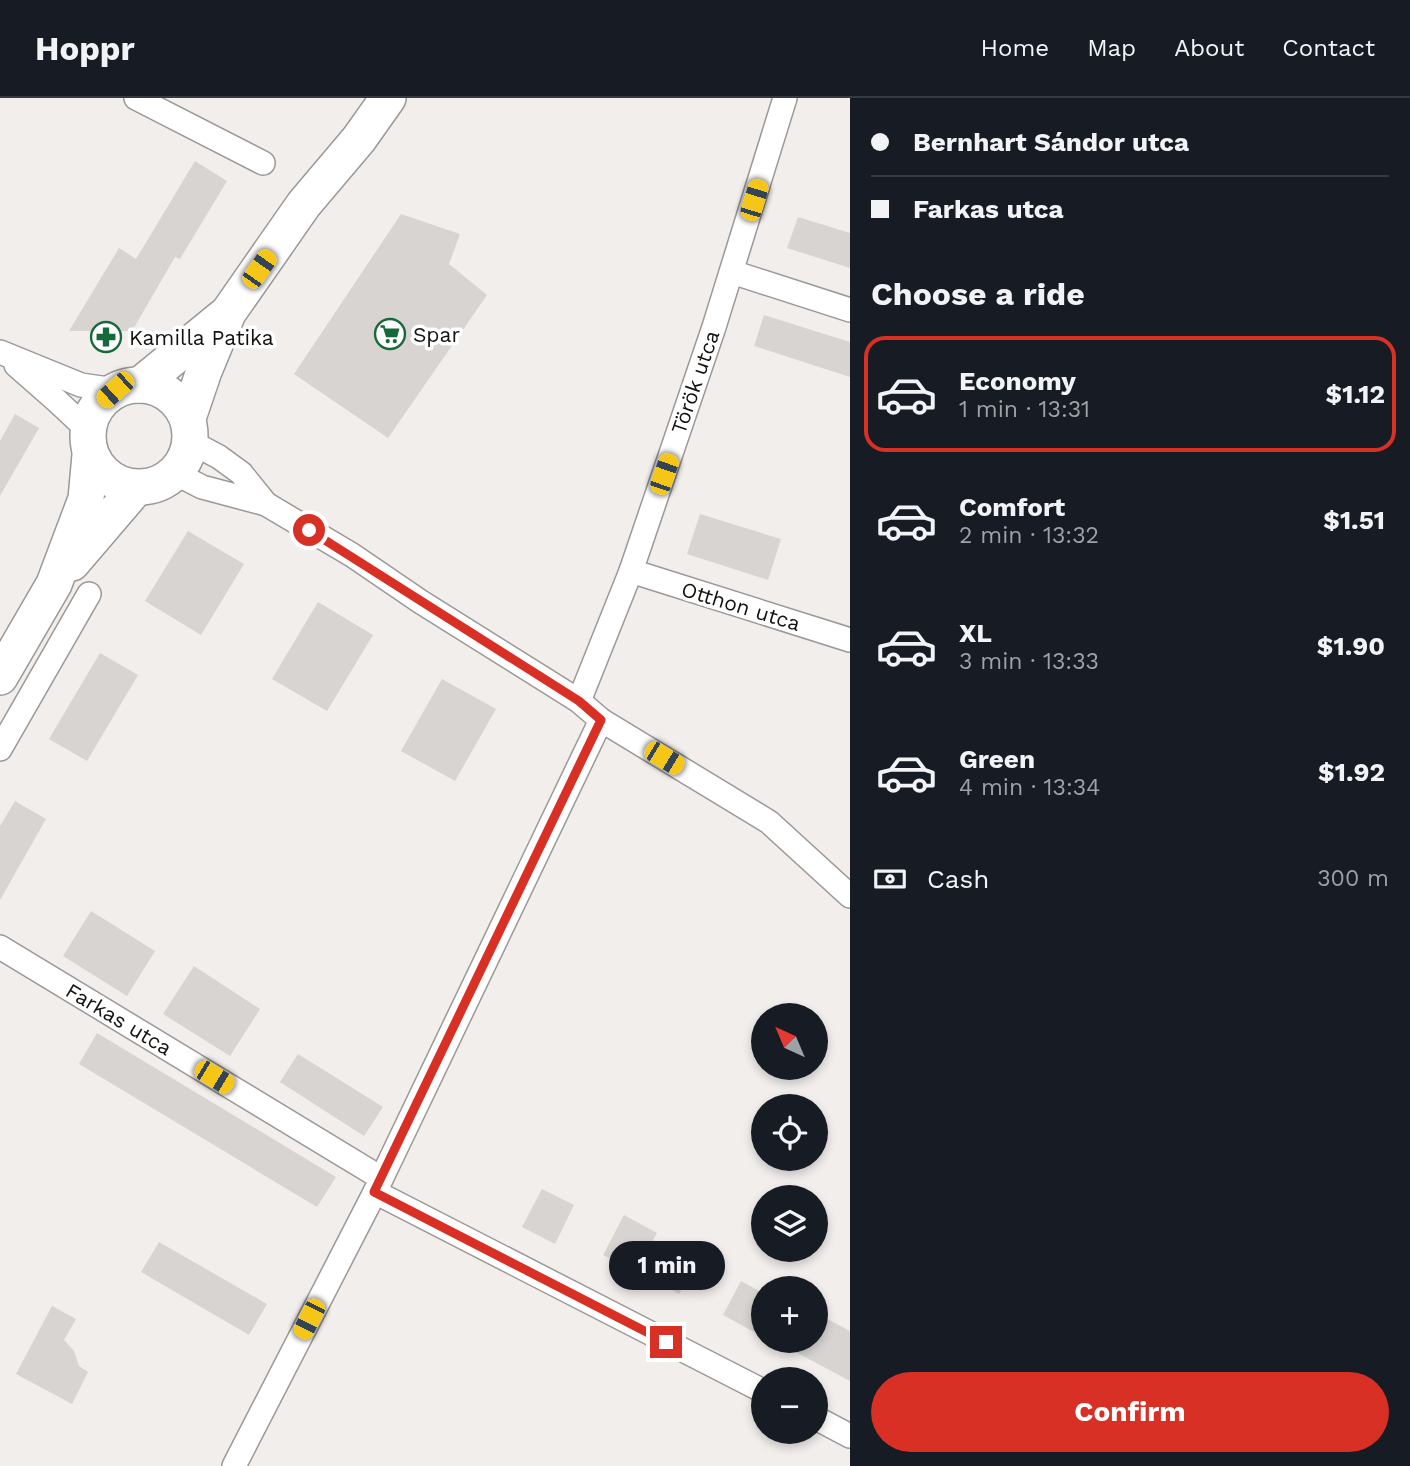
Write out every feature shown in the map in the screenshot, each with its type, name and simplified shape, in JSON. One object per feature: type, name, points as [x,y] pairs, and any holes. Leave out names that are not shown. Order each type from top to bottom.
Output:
[{"type":"main road","points":[[304,204],[344,125],[363,98]]},
{"type":"main road","points":[[89,442],[101,471],[117,483],[136,488],[157,485],[175,474],[186,459],[189,430],[204,371],[228,313],[304,204],[359,139],[388,98]]},
{"type":"main road","points":[[0,677],[54,584],[86,499],[89,442],[96,407],[228,313]]},
{"type":"main road","points":[[127,387],[160,389],[177,401],[189,430]]},
{"type":"main road","points":[[54,584],[136,488]]},
{"type":"street","points":[[135,98],[263,163]]},
{"type":"street","name":"Török utca","points":[[579,701],[631,571],[732,272],[785,98]]},
{"type":"street","points":[[732,272],[850,310]]},
{"type":"street","points":[[0,352],[81,385],[127,387]]},
{"type":"street","points":[[0,352],[57,401],[89,442]]},
{"type":"street","points":[[189,430],[241,472],[266,504]]},
{"type":"street","points":[[175,474],[202,487],[266,504],[352,555],[421,603],[579,701],[601,720],[769,822],[850,896]]},
{"type":"street","name":"Otthon utca","points":[[631,571],[850,640]]},
{"type":"street","points":[[0,749],[89,594]]},
{"type":"street","points":[[234,1466],[378,1185],[601,720]]},
{"type":"street","name":"Farkas utca","points":[[0,947],[378,1185],[751,1385]]},
{"type":"street","points":[[828,1424],[850,1436]]},
{"type":"building","points":[[195,161],[227,181],[180,259],[175,257],[132,331],[69,331],[119,248],[136,259]]},
{"type":"building","name":"Spar","points":[[401,214],[460,234],[449,264],[487,295],[388,438],[294,374]]},
{"type":"building","points":[[798,217],[850,233],[850,268],[787,248]]},
{"type":"building","points":[[764,315],[850,342],[850,377],[754,346]]},
{"type":"building","points":[[15,414],[39,428],[0,496],[0,441]]},
{"type":"building","points":[[700,514],[781,539],[768,580],[687,554]]},
{"type":"building","points":[[188,531],[244,564],[201,635],[145,601]]},
{"type":"building","points":[[318,602],[373,635],[327,711],[272,679]]},
{"type":"building","points":[[100,653],[138,675],[87,761],[49,739]]},
{"type":"building","points":[[442,679],[496,709],[455,781],[401,751]]},
{"type":"building","points":[[15,801],[46,819],[0,900],[0,826]]},
{"type":"building","points":[[91,911],[155,951],[127,996],[63,956]]},
{"type":"building","points":[[194,966],[260,1009],[230,1056],[163,1014]]},
{"type":"building","points":[[97,1033],[336,1177],[317,1207],[79,1064]]},
{"type":"building","points":[[298,1054],[383,1107],[364,1136],[280,1082]]},
{"type":"building","points":[[542,1189],[574,1205],[555,1244],[522,1227]]},
{"type":"building","points":[[624,1215],[657,1233],[653,1240],[704,1269],[693,1288],[685,1284],[679,1294],[637,1270],[636,1272],[603,1255]]},
{"type":"building","points":[[159,1242],[267,1304],[249,1335],[141,1272]]},
{"type":"building","points":[[741,1281],[751,1286],[751,1330],[723,1315]]},
{"type":"building","points":[[52,1306],[76,1319],[64,1340],[74,1351],[79,1366],[88,1372],[72,1404],[16,1374]]},
{"type":"building","points":[[828,1319],[850,1331],[850,1381],[797,1353],[828,1353]]},
{"type":"place","name":"Spar","points":[[390,334]]},
{"type":"place","name":"Kamilla Patika","points":[[106,337]]},
{"type":"route","points":[[309,530],[579,701],[601,720],[374,1192],[666,1342]]}]
